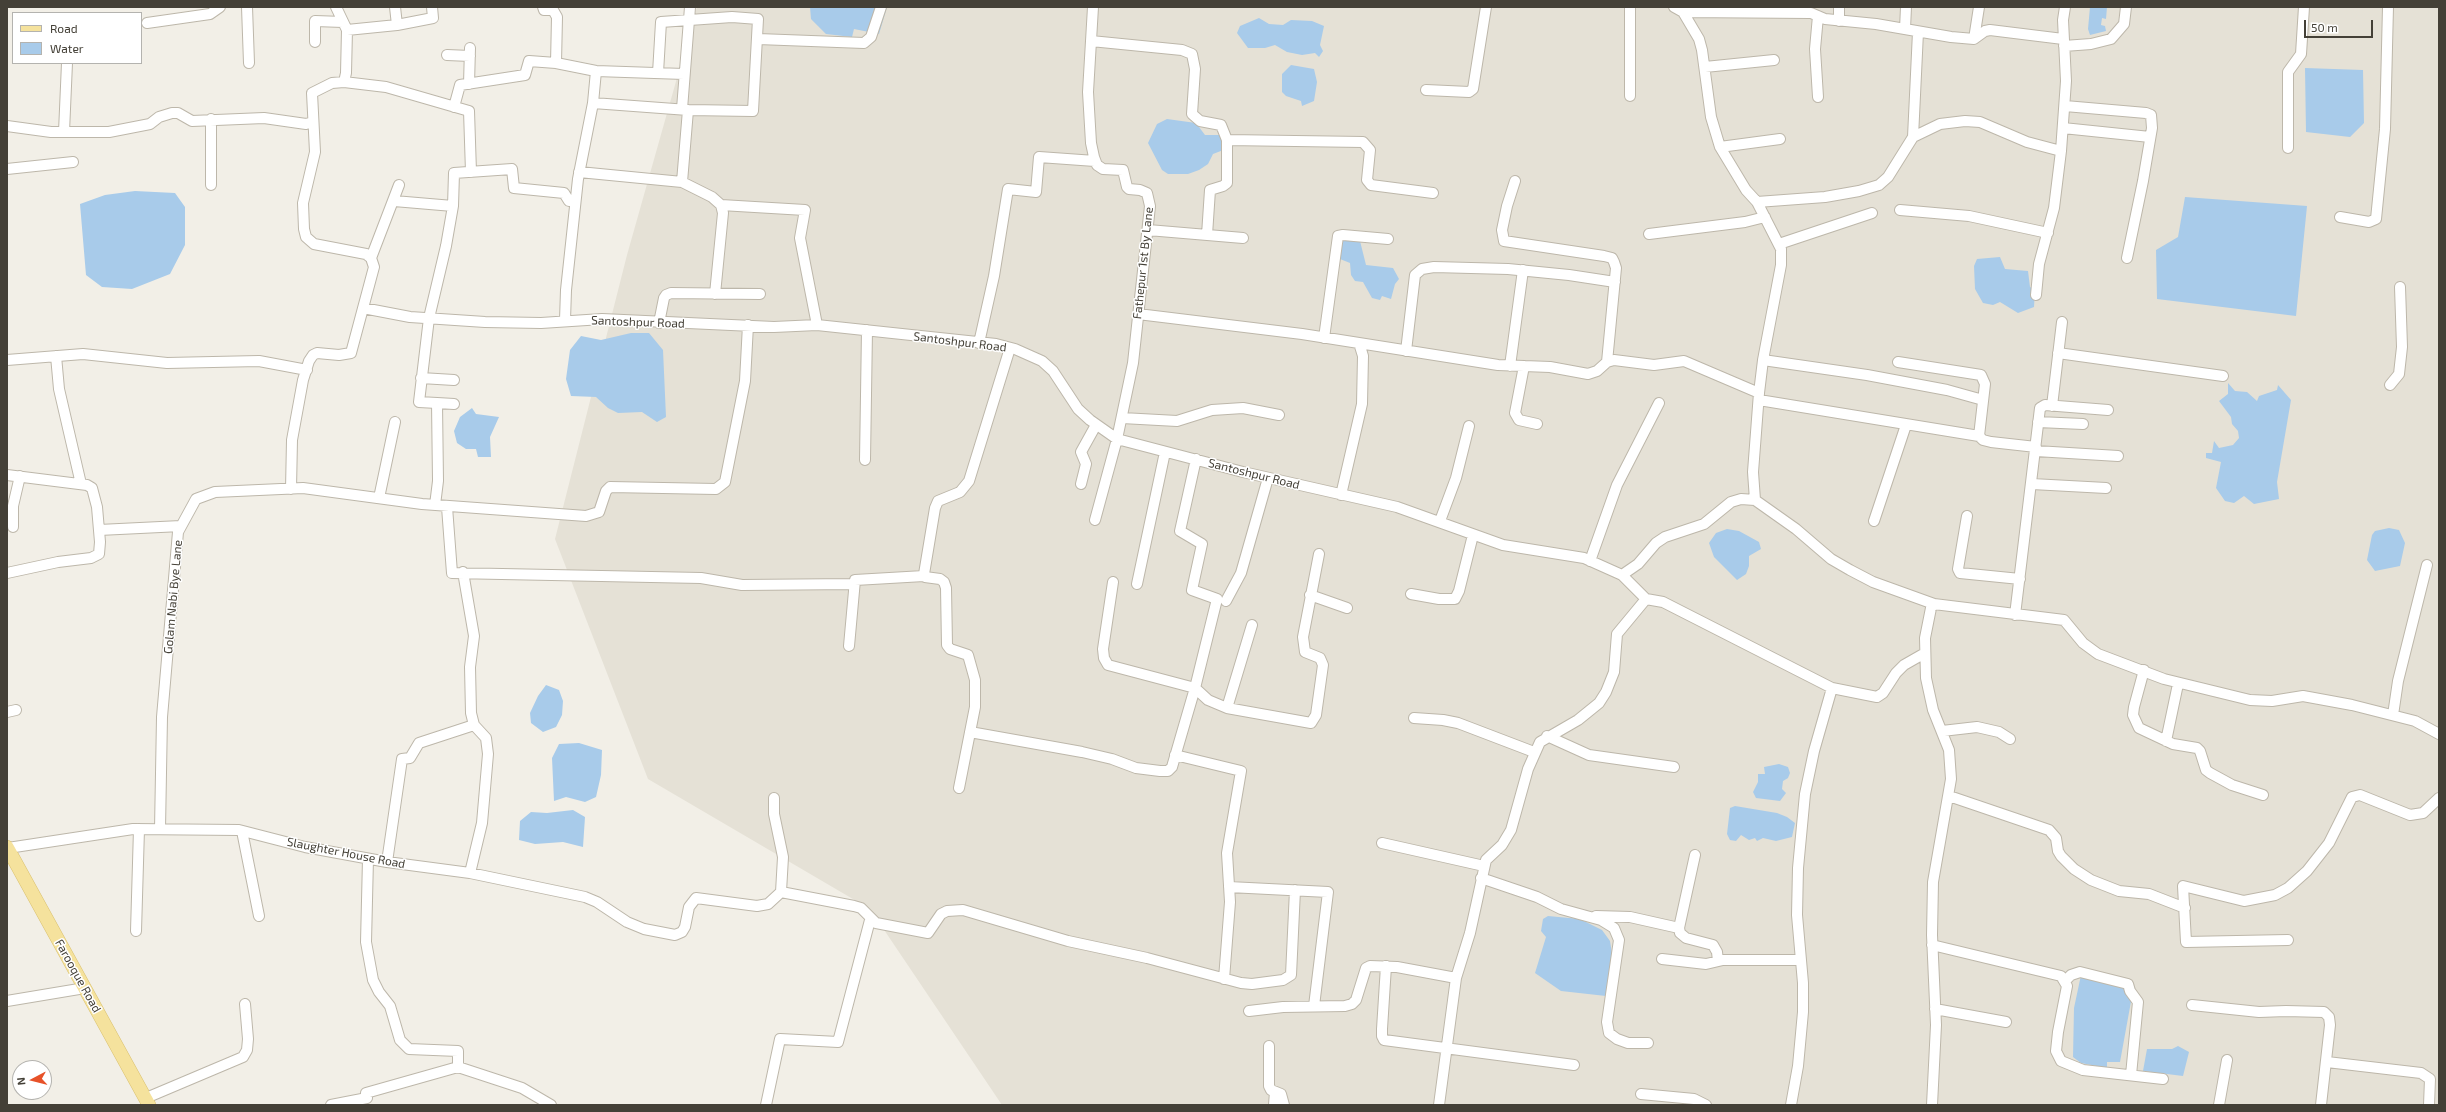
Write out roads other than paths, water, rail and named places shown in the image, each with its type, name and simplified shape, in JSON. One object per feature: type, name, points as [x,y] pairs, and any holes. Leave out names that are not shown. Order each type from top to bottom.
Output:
[{"type":"main road","name":"Farooque Road","points":[[7,848],[147,1101]]},
{"type":"street","points":[[147,23],[210,14],[220,7]]},
{"type":"street","points":[[247,7],[249,63]]},
{"type":"street","points":[[336,7],[345,26],[346,73],[344,82]]},
{"type":"street","points":[[395,7],[397,25]]},
{"type":"street","points":[[315,42],[315,21],[345,26],[397,25],[433,18],[432,7]]},
{"type":"street","points":[[544,7],[544,10],[552,10],[557,17],[556,63]]},
{"type":"street","points":[[682,182],[685,110],[684,74],[690,7]]},
{"type":"street","points":[[758,39],[864,43],[871,37],[881,7]]},
{"type":"street","points":[[979,342],[994,276],[1008,189],[1036,192],[1039,156],[1095,161],[1091,143],[1088,92],[1093,7]]},
{"type":"street","points":[[1426,90],[1468,92],[1473,89],[1486,7]]},
{"type":"street","points":[[1630,7],[1630,96]]},
{"type":"street","points":[[1674,7],[1687,11],[1739,10],[1817,13],[1825,19],[1974,39],[1985,31],[1990,30],[2064,43],[2091,44],[2111,39],[2124,24],[2126,7]]},
{"type":"street","points":[[1839,7],[1839,21]]},
{"type":"street","points":[[1905,29],[1906,7]]},
{"type":"street","points":[[1974,39],[1979,7]]},
{"type":"street","points":[[2036,295],[2039,264],[2054,208],[2061,151],[2065,106],[2064,7]]},
{"type":"street","points":[[2288,148],[2288,72],[2301,54],[2304,7]]},
{"type":"street","points":[[2340,217],[2369,222],[2376,219],[2385,129],[2388,7]]},
{"type":"street","points":[[1687,11],[1699,39],[1711,117],[1720,147],[1746,190],[1757,202],[1779,244],[1781,265],[1763,360],[1759,396],[1753,479],[1754,500]]},
{"type":"street","points":[[1817,13],[1815,49],[1818,97]]},
{"type":"street","points":[[593,103],[685,110],[753,111],[758,18],[732,17],[660,22],[658,73]]},
{"type":"street","points":[[1757,202],[1825,197],[1858,191],[1879,185],[1888,178],[1912,137],[1918,32]]},
{"type":"street","points":[[1091,41],[1182,50],[1192,54],[1195,69],[1192,114],[1200,121],[1221,125],[1227,140],[1227,183],[1223,186],[1210,190],[1207,235]]},
{"type":"street","points":[[447,55],[470,52],[469,84]]},
{"type":"street","points":[[1704,67],[1774,60]]},
{"type":"street","points":[[454,107],[460,85],[525,75],[529,61],[556,63],[596,70],[684,74]]},
{"type":"street","points":[[64,132],[67,64]]},
{"type":"street","points":[[565,320],[566,290],[575,201],[579,172],[593,103],[596,70]]},
{"type":"street","points":[[371,258],[356,251],[320,247],[306,237],[303,203],[315,152],[312,93],[332,83],[344,82],[386,87],[469,111],[470,172]]},
{"type":"street","points":[[2065,106],[2146,113],[2151,115],[2152,120],[2150,137],[2127,258]]},
{"type":"street","points":[[7,126],[64,132],[109,132],[150,124],[159,116],[172,112],[178,113],[192,121],[264,118],[306,124],[313,122]]},
{"type":"street","points":[[211,120],[211,185]]},
{"type":"street","points":[[1912,137],[1940,124],[1965,121],[1980,122],[2027,142],[2061,151]]},
{"type":"street","points":[[2063,128],[2150,137]]},
{"type":"street","points":[[1720,147],[1780,139]]},
{"type":"street","points":[[1227,140],[1363,142],[1370,150],[1367,180],[1371,185],[1433,192]]},
{"type":"street","name":"Fathepur 1st By Lane","points":[[1095,161],[1103,169],[1123,170],[1129,189],[1140,190],[1147,193],[1150,206],[1134,363],[1117,439],[1095,520]]},
{"type":"street","points":[[7,169],[73,162]]},
{"type":"street","points":[[454,404],[419,402],[429,318],[446,246],[453,206],[454,173],[512,169],[514,188],[564,193],[569,201],[575,201]]},
{"type":"street","points":[[579,172],[682,182],[696,191],[712,197],[720,205],[723,225],[715,294]]},
{"type":"street","points":[[1515,181],[1507,206],[1502,230],[1504,241],[1612,258],[1616,268],[1607,362]]},
{"type":"street","points":[[291,489],[292,440],[309,360],[317,353],[339,355],[351,352],[374,268],[371,258],[394,202],[399,185]]},
{"type":"street","points":[[394,202],[453,206]]},
{"type":"street","points":[[720,205],[805,210],[800,238],[817,325]]},
{"type":"street","points":[[1900,210],[1969,216],[2048,233]]},
{"type":"street","points":[[1779,244],[1872,213]]},
{"type":"street","points":[[1649,234],[1745,222],[1765,217]]},
{"type":"street","points":[[1148,230],[1243,238]]},
{"type":"street","points":[[1324,338],[1338,236],[1343,235],[1388,239]]},
{"type":"street","points":[[1406,351],[1415,275],[1417,271],[1434,267],[1523,270],[1615,282]]},
{"type":"street","points":[[1510,366],[1523,270]]},
{"type":"street","points":[[2390,385],[2399,374],[2400,286]]},
{"type":"street","points":[[659,323],[666,294],[760,294]]},
{"type":"street","name":"Santoshpur Road","points":[[364,308],[429,318],[541,323],[565,320],[602,319],[659,323],[817,325],[979,342],[1010,348],[1042,361],[1053,371],[1078,409],[1096,425],[1117,439],[1268,478],[1397,507],[1473,535],[1504,544],[1590,561],[1622,574]]},
{"type":"street","points":[[1138,314],[1324,338],[1510,366],[1550,367],[1588,374],[1597,371],[1607,362],[1621,361],[1654,365],[1684,361],[1759,396],[1906,425],[1980,436],[1983,440],[1991,442],[2036,449],[2118,456]]},
{"type":"street","points":[[2052,406],[2062,322]]},
{"type":"street","name":"Golam Nabi Bye Lane","points":[[160,829],[162,717],[178,532],[196,499],[206,493],[231,490],[325,490],[447,507],[586,516],[599,512],[606,491],[610,487],[716,489],[722,487],[725,482],[745,381],[748,325]]},
{"type":"street","points":[[865,460],[866,330]]},
{"type":"street","points":[[1341,495],[1362,404],[1363,356],[1359,343]]},
{"type":"street","points":[[924,576],[935,508],[938,501],[960,492],[969,481],[1010,348]]},
{"type":"street","points":[[2058,353],[2223,376]]},
{"type":"street","points":[[7,360],[83,354],[167,363],[248,360],[306,370]]},
{"type":"street","points":[[56,356],[59,389],[81,484]]},
{"type":"street","points":[[1763,360],[1896,380],[1947,390],[1982,400]]},
{"type":"street","points":[[1898,362],[1981,375],[1985,384],[1982,400],[1980,436]]},
{"type":"street","points":[[1524,366],[1515,413],[1519,420],[1537,424]]},
{"type":"street","points":[[422,378],[454,380]]},
{"type":"street","points":[[434,505],[438,481],[437,403]]},
{"type":"street","points":[[1590,561],[1617,485],[1659,403]]},
{"type":"street","points":[[2015,615],[2032,484],[2038,422],[2042,406],[2108,410]]},
{"type":"street","points":[[1122,418],[1177,421],[1212,410],[1243,408],[1279,415]]},
{"type":"street","points":[[379,498],[395,422]]},
{"type":"street","points":[[2038,422],[2083,424]]},
{"type":"street","points":[[1081,484],[1086,464],[1081,452],[1096,425]]},
{"type":"street","points":[[1874,521],[1906,425]]},
{"type":"street","points":[[1440,522],[1456,478],[1469,426]]},
{"type":"street","points":[[1137,584],[1165,452]]},
{"type":"street","points":[[970,732],[1082,752],[1112,759],[1136,768],[1168,771],[1172,766],[1195,688],[1217,599],[1192,590],[1202,544],[1180,531],[1196,459]]},
{"type":"street","points":[[7,475],[81,484],[92,488],[95,496],[99,530],[98,554],[91,558],[58,562],[7,573]]},
{"type":"street","points":[[13,527],[14,506],[20,476]]},
{"type":"street","points":[[1226,601],[1241,573],[1268,478]]},
{"type":"street","points":[[2032,484],[2106,488]]},
{"type":"street","points":[[1925,653],[1904,665],[1896,673],[1883,693],[1877,697],[1832,688],[1663,602],[1646,599],[1622,574],[1638,564],[1652,547],[1665,537],[1704,524],[1731,502],[1741,499],[1754,500],[1796,529],[1831,559],[1850,570],[1873,582],[1934,604],[2064,620],[2083,643],[2098,654],[2178,684],[2250,700],[2272,701],[2303,696],[2352,705],[2393,715],[2438,730]]},
{"type":"street","points":[[447,507],[452,573],[463,572],[492,574],[701,578],[742,585],[854,584]]},
{"type":"street","points":[[1967,516],[1959,564],[1960,573],[2020,579]]},
{"type":"street","points":[[99,530],[181,526]]},
{"type":"street","points":[[1411,594],[1439,599],[1455,599],[1459,591],[1473,535]]},
{"type":"street","points":[[1113,582],[1104,649],[1105,662],[1195,688],[1208,700],[1227,708],[1305,724],[1315,720],[1323,665],[1320,658],[1309,654],[1304,647],[1310,594],[1319,554]]},
{"type":"street","points":[[2393,715],[2398,681],[2427,565]]},
{"type":"street","points":[[463,572],[474,636],[470,674],[471,712],[474,725],[486,738],[488,754],[482,823],[470,873]]},
{"type":"street","points":[[849,646],[855,580],[924,576],[940,579],[944,582],[946,588],[947,644],[950,649],[966,653],[971,661],[977,691],[959,788]]},
{"type":"street","points":[[1310,594],[1347,608]]},
{"type":"street","points":[[1439,1105],[1456,978],[1470,933],[1486,860],[1502,845],[1511,830],[1534,752],[1540,742],[1547,736],[1578,720],[1599,703],[1606,692],[1614,672],[1617,634],[1646,599]]},
{"type":"street","points":[[1932,1105],[1935,1009],[1932,945],[1932,882],[1949,796],[1951,762],[1928,691],[1925,653],[1931,608],[1934,604]]},
{"type":"street","points":[[1227,708],[1252,625]]},
{"type":"street","points":[[2144,670],[2133,715],[2139,728],[2166,741],[2197,748],[2200,751],[2206,770],[2210,773],[2232,785],[2263,795]]},
{"type":"street","points":[[2166,741],[2178,684]]},
{"type":"street","points":[[1791,1105],[1798,1066],[1803,1012],[1797,895],[1805,794],[1814,751],[1832,688]]},
{"type":"street","points":[[1414,718],[1439,719],[1458,723],[1534,752]]},
{"type":"street","points":[[387,862],[402,759],[410,758],[419,743],[474,725]]},
{"type":"street","points":[[1942,731],[1977,727],[1999,732],[2010,740]]},
{"type":"street","points":[[1547,736],[1589,755],[1674,767]]},
{"type":"street","points":[[1175,755],[1241,771],[1227,853],[1229,887],[1224,979]]},
{"type":"street","points":[[2288,940],[2186,942],[2183,886],[2244,901],[2275,895],[2288,888],[2306,871],[2329,843],[2352,797],[2356,795],[2410,815],[2422,813],[2439,798]]},
{"type":"street","points":[[1949,796],[2049,830],[2056,838],[2058,851],[2061,856],[2074,869],[2091,880],[2119,891],[2149,894],[2185,908]]},
{"type":"street","points":[[774,798],[774,814],[783,857],[781,892],[854,906],[861,908],[870,920],[876,923],[928,933],[941,914],[947,911],[963,910],[1068,941],[1147,958],[1224,979],[1252,984],[1288,979],[1293,964],[1295,890]]},
{"type":"street","points":[[136,931],[139,829]]},
{"type":"street","name":"Slaughter House Road","points":[[7,848],[106,832],[139,829],[196,831],[242,830],[305,847],[387,862],[470,873],[585,897],[597,902],[627,922],[638,927],[675,935],[682,932],[685,927],[688,907],[696,898],[757,906],[768,904],[781,892]]},
{"type":"street","points":[[242,830],[259,916]]},
{"type":"street","points":[[1382,843],[1484,866]]},
{"type":"street","points":[[1695,855],[1679,928],[1682,936],[1713,945],[1717,952],[1718,961]]},
{"type":"street","points":[[368,859],[366,942],[373,980],[379,992],[390,1006],[400,1040],[409,1049],[458,1051],[458,1067]]},
{"type":"street","points":[[1481,878],[1537,897],[1561,909],[1609,924],[1618,934],[1607,1022],[1609,1033],[1617,1039],[1628,1043],[1648,1043]]},
{"type":"street","points":[[1229,887],[1328,892],[1314,1006]]},
{"type":"street","points":[[1586,916],[1630,917],[1679,928]]},
{"type":"street","points":[[766,1105],[780,1039],[838,1042],[870,920]]},
{"type":"street","points":[[1932,945],[2056,974],[2065,981],[2066,994],[2058,1032],[2058,1058],[2068,1065],[2084,1070],[2130,1074],[2163,1079]]},
{"type":"street","points":[[1662,959],[1697,964],[1754,958],[1801,960]]},
{"type":"street","points":[[1249,1011],[1283,1007],[1345,1006],[1352,1004],[1356,1000],[1366,968],[1374,966],[1386,966],[1456,978]]},
{"type":"street","points":[[1386,966],[1382,1029],[1384,1040],[1574,1065]]},
{"type":"street","points":[[2065,981],[2071,975],[2080,972],[2128,984],[2130,991],[2138,1002],[2130,1074]]},
{"type":"street","points":[[7,1001],[85,988]]},
{"type":"street","points":[[147,1101],[243,1057],[247,1050],[248,1039],[245,1004]]},
{"type":"street","points":[[2192,1005],[2259,1012],[2317,1010],[2324,1012],[2329,1017],[2330,1025],[2321,1105]]},
{"type":"street","points":[[1935,1009],[2006,1022]]},
{"type":"street","points":[[1269,1046],[1269,1086],[1275,1092],[1280,1094],[1284,1105]]},
{"type":"street","points":[[2219,1105],[2227,1060]]},
{"type":"street","points":[[2326,1062],[2421,1073],[2430,1079],[2428,1105]]},
{"type":"street","points":[[331,1105],[458,1067],[522,1088],[551,1105]]},
{"type":"street","points":[[1274,1105],[1275,1092]]},
{"type":"street","points":[[1641,1094],[1694,1099],[1706,1105]]},
{"type":"water","points":[[810,7],[887,7],[879,34],[854,29],[852,37],[826,34],[811,19]]},
{"type":"water","points":[[2090,7],[2107,7],[2106,19],[2102,18],[2101,25],[2105,26],[2106,31],[2090,35],[2088,29]]},
{"type":"water","points":[[1259,18],[1269,24],[1283,25],[1291,20],[1312,21],[1324,26],[1320,45],[1323,51],[1319,57],[1315,53],[1302,55],[1287,52],[1275,45],[1265,48],[1248,48],[1237,33],[1240,26]]},
{"type":"water","points":[[1291,65],[1314,69],[1317,82],[1314,101],[1302,106],[1301,101],[1286,96],[1282,92],[1282,74]]},
{"type":"water","points":[[2305,68],[2363,70],[2364,123],[2350,137],[2306,132]]},
{"type":"water","points":[[1167,119],[1196,123],[1205,135],[1222,135],[1226,149],[1213,154],[1208,164],[1199,170],[1188,174],[1168,174],[1162,170],[1148,143],[1157,124]]},
{"type":"water","points":[[135,191],[175,193],[185,207],[185,245],[170,274],[132,289],[102,287],[86,275],[80,204],[105,195]]},
{"type":"water","points":[[2185,197],[2307,206],[2296,316],[2157,299],[2156,250],[2178,237]]},
{"type":"water","points":[[1345,238],[1360,241],[1366,265],[1393,268],[1399,279],[1395,284],[1391,299],[1382,296],[1380,300],[1372,298],[1363,282],[1355,281],[1351,275],[1350,263],[1340,259],[1340,242]]},
{"type":"water","points":[[2000,257],[2005,269],[2028,271],[2030,287],[2035,290],[2034,307],[2018,313],[2000,302],[1993,305],[1983,303],[1975,289],[1974,266],[1977,259]]},
{"type":"water","points":[[631,333],[649,333],[663,350],[666,417],[657,422],[642,412],[618,413],[608,408],[596,397],[571,396],[566,379],[570,350],[581,336],[601,340]]},
{"type":"water","points":[[2228,383],[2235,391],[2247,392],[2257,401],[2259,396],[2277,390],[2278,385],[2291,400],[2277,482],[2279,499],[2254,504],[2244,496],[2234,503],[2225,501],[2216,488],[2221,462],[2206,458],[2206,453],[2212,453],[2214,441],[2219,448],[2233,445],[2239,438],[2238,431],[2232,424],[2231,417],[2219,401],[2228,394]]},
{"type":"water","points":[[472,408],[476,414],[499,417],[490,437],[491,457],[478,457],[476,449],[466,449],[457,443],[454,431],[460,417]]},
{"type":"water","points":[[2389,528],[2399,530],[2405,543],[2400,566],[2375,571],[2367,560],[2372,535],[2375,531]]},
{"type":"water","points":[[1727,529],[1739,531],[1759,542],[1761,549],[1749,556],[1749,566],[1746,574],[1737,580],[1714,557],[1709,543],[1716,533]]},
{"type":"water","points":[[546,685],[559,690],[563,701],[562,715],[556,727],[543,732],[531,723],[530,713],[538,696]]},
{"type":"water","points":[[579,743],[602,750],[601,775],[596,797],[585,802],[566,797],[554,801],[552,758],[559,744]]},
{"type":"water","points":[[1779,764],[1788,767],[1790,773],[1788,778],[1783,781],[1782,789],[1786,793],[1780,801],[1756,798],[1753,792],[1758,782],[1758,774],[1765,774],[1764,767]]},
{"type":"water","points":[[1735,806],[1777,813],[1787,817],[1795,823],[1792,837],[1776,841],[1763,838],[1757,841],[1755,838],[1749,840],[1741,835],[1736,841],[1730,840],[1727,834],[1730,808]]},
{"type":"water","points":[[573,810],[585,817],[583,847],[563,842],[535,844],[519,840],[520,821],[531,812],[547,813]]},
{"type":"water","points":[[1548,916],[1580,919],[1602,930],[1610,941],[1612,954],[1606,996],[1561,991],[1535,973],[1546,937],[1541,931],[1543,919]]},
{"type":"water","points":[[2081,975],[2123,980],[2134,985],[2120,1062],[2107,1062],[2107,1068],[2081,1063],[2073,1057],[2074,1008]]},
{"type":"water","points":[[2178,1046],[2189,1052],[2183,1076],[2143,1071],[2147,1049],[2172,1049]]}]
